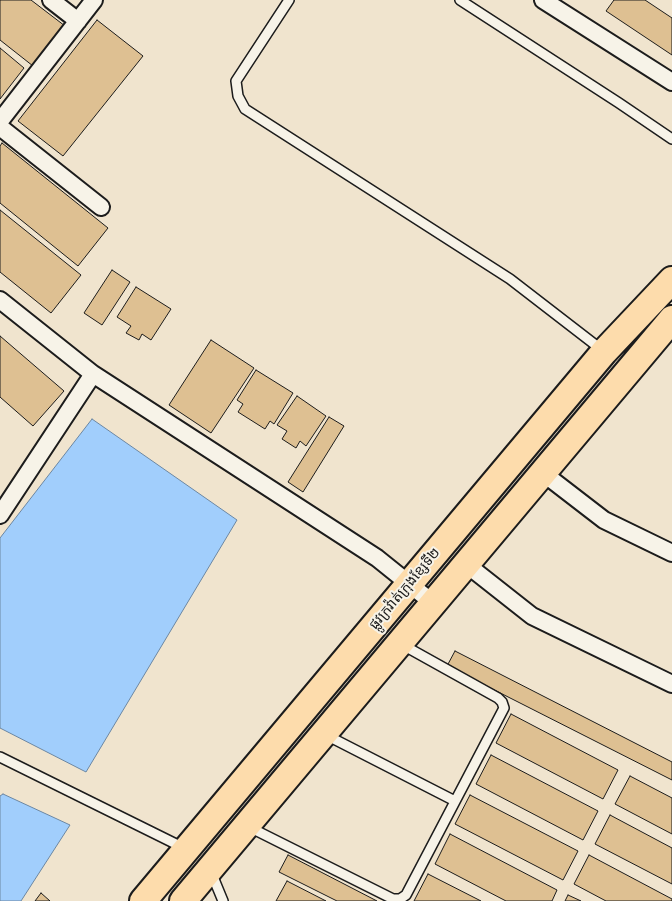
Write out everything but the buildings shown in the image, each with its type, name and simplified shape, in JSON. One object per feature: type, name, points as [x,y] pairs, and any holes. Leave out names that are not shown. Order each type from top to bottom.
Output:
[{"type":"main road","name":"ផ្លូវក្រវ៉ាត់ក្រុងខ្សែទី២","points":[[143,901],[604,352],[672,280]]},
{"type":"main road","points":[[183,901],[672,320]]},
{"type":"street","points":[[51,0],[78,21]]},
{"type":"street","points":[[0,121],[94,0]]},
{"type":"street","points":[[543,0],[672,82]]},
{"type":"street","points":[[0,127],[101,207]]},
{"type":"street","points":[[0,300],[93,374],[377,558],[433,603]]},
{"type":"street","points":[[0,515],[93,374]]},
{"type":"street","points":[[543,473],[604,520],[672,553]]},
{"type":"street","points":[[466,564],[532,616],[672,684]]},
{"type":"lane","points":[[289,0],[236,82],[238,96],[245,109],[510,279],[604,352]]},
{"type":"lane","points":[[460,0],[620,103],[672,139]]},
{"type":"lane","points":[[246,826],[393,899],[400,899],[406,895],[504,708],[498,698],[400,643]]},
{"type":"lane","points":[[324,734],[455,801]]},
{"type":"lane","points":[[0,757],[186,849]]},
{"type":"lane","points":[[210,870],[223,901]]},
{"type":"water","points":[[92,419],[237,520],[86,772],[0,728],[0,538]]},
{"type":"water","points":[[3,794],[70,825],[21,901],[0,901],[0,796]]}]
